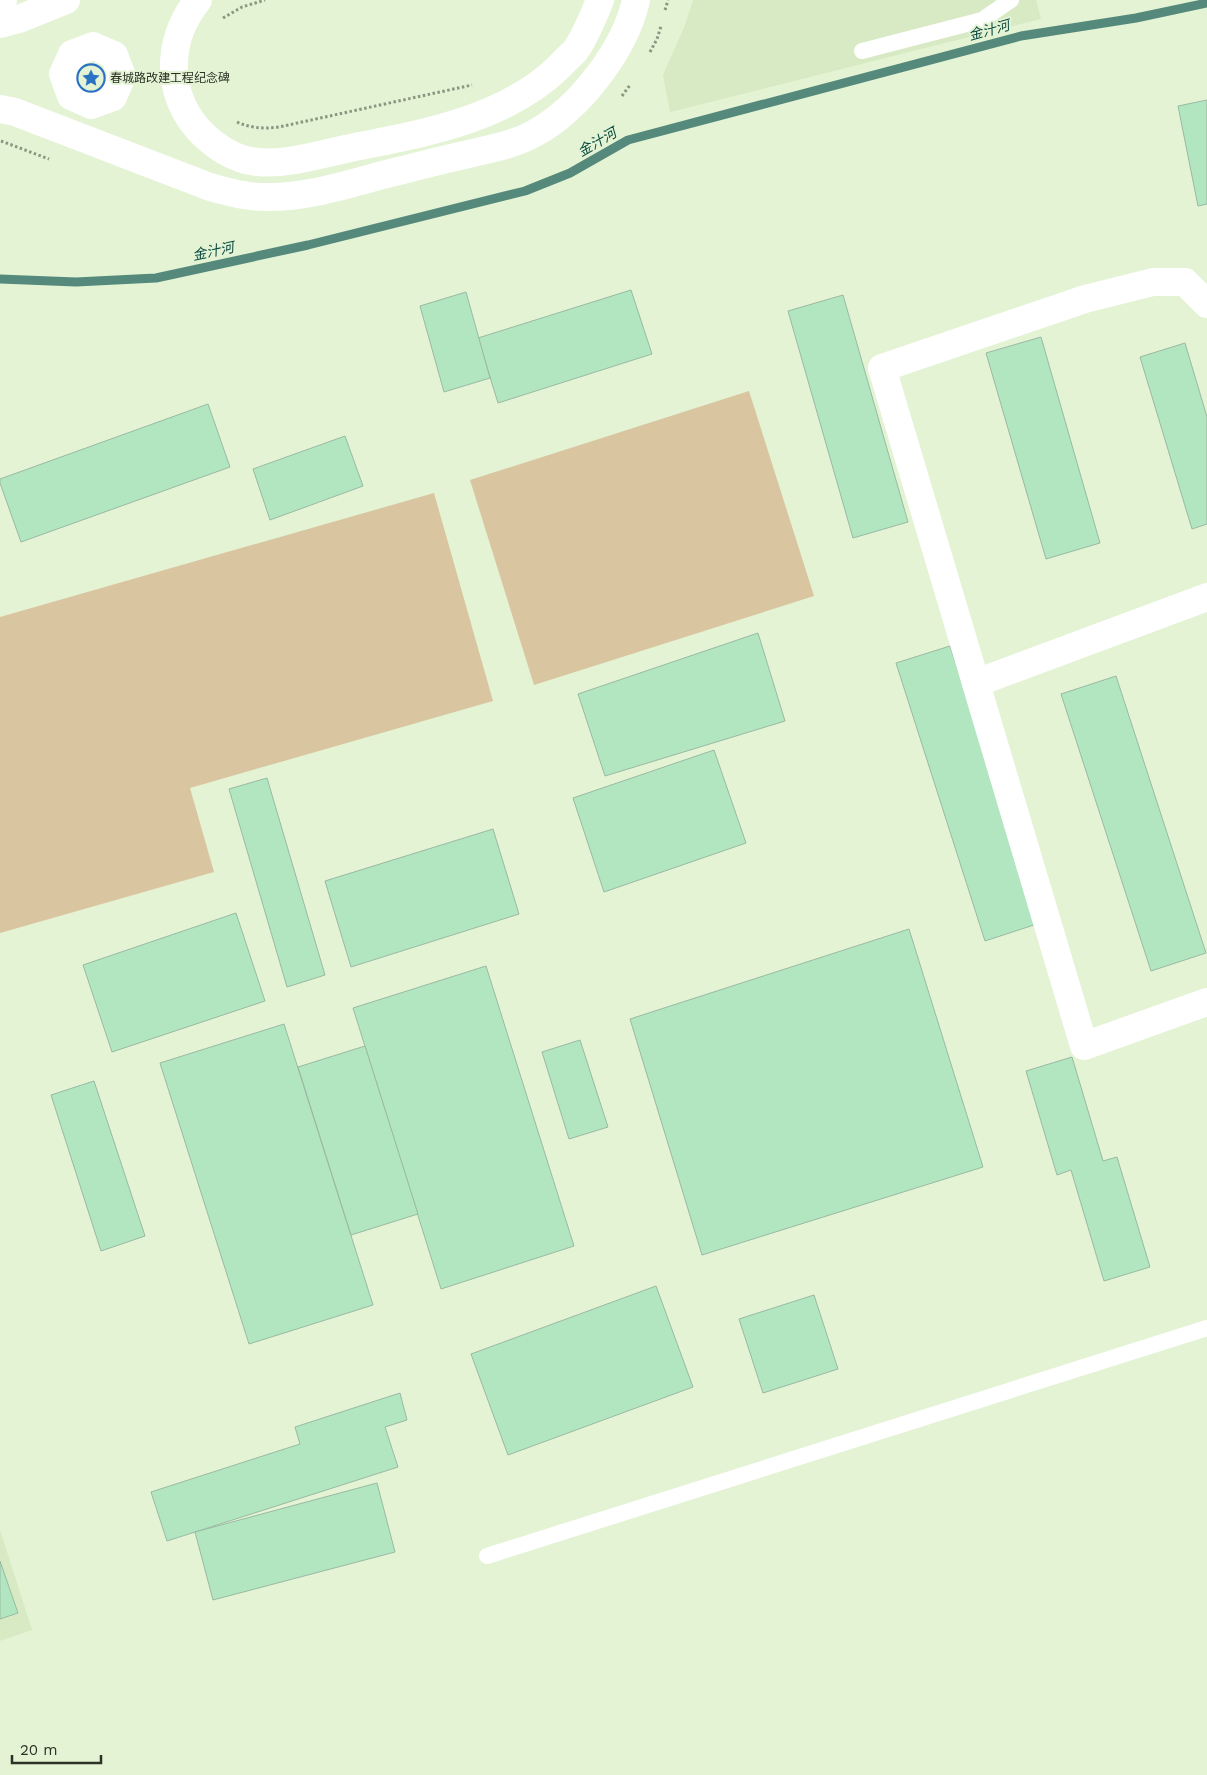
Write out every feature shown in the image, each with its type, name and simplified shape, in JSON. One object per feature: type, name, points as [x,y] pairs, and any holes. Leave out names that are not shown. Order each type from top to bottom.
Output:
[{"type":"street","points":[[0,24],[19,19],[66,0]]},
{"type":"street","points":[[198,0],[180,28],[175,47],[175,86],[191,122],[220,149],[238,157],[257,162],[282,162],[381,142],[442,127],[483,114],[520,98],[551,74],[575,51],[591,24],[600,0]]},
{"type":"street","points":[[0,109],[15,112],[210,187],[268,198],[297,196],[502,146],[534,134],[561,116],[584,93],[604,67],[623,35],[636,0]]},
{"type":"street","points":[[1207,304],[1186,282],[1153,282],[1086,299],[882,368],[1084,1046],[1207,1002]]},
{"type":"street","points":[[976,683],[1207,597]]},
{"type":"lane","points":[[862,52],[982,20],[1011,0]]},
{"type":"lane","points":[[487,1556],[1207,1328]]},
{"type":"path","points":[[218,24],[232,12],[266,0]]},
{"type":"path","points":[[236,121],[244,125],[264,129],[279,127],[478,84]]},
{"type":"shaded area","points":[[693,0],[1036,0],[1041,19],[670,112],[663,75],[685,25]]},
{"type":"shaded area","points":[[749,391],[814,596],[534,685],[470,480]]},
{"type":"shaded area","points":[[434,493],[493,701],[190,788],[214,872],[0,933],[0,617]]},
{"type":"shaded area","points":[[0,1530],[32,1630],[0,1641]]},
{"type":"building","points":[[1207,100],[1207,204],[1198,206],[1178,106]]},
{"type":"building","points":[[631,290],[652,354],[498,403],[478,338]]},
{"type":"building","points":[[466,292],[490,378],[444,392],[420,306]]},
{"type":"building","points":[[843,295],[908,522],[853,538],[788,311]]},
{"type":"building","points":[[1041,337],[1100,543],[1046,559],[986,353]]},
{"type":"building","points":[[1185,343],[1207,417],[1207,524],[1192,529],[1140,357]]},
{"type":"building","points":[[208,404],[230,467],[21,542],[0,479]]},
{"type":"building","points":[[345,436],[363,486],[270,520],[253,469]]},
{"type":"building","points":[[758,633],[785,721],[605,776],[578,694]]},
{"type":"building","points":[[950,646],[1040,923],[985,941],[896,663]]},
{"type":"building","points":[[1116,676],[1206,953],[1151,971],[1061,694]]},
{"type":"building","points":[[714,750],[746,843],[604,892],[573,798]]},
{"type":"building","points":[[267,778],[325,975],[287,987],[229,789]]},
{"type":"building","points":[[493,829],[519,914],[351,967],[325,881]]},
{"type":"building","points":[[236,913],[265,1001],[112,1052],[83,965]]},
{"type":"building","points":[[909,929],[983,1167],[702,1255],[630,1019]]},
{"type":"building","points":[[486,966],[574,1246],[441,1289],[353,1008]]},
{"type":"building","points":[[284,1024],[373,1305],[249,1344],[160,1063]]},
{"type":"building","points":[[580,1040],[608,1127],[569,1139],[542,1052]]},
{"type":"building","points":[[365,1046],[418,1214],[351,1235],[298,1067]]},
{"type":"building","points":[[1072,1057],[1103,1161],[1117,1157],[1150,1267],[1104,1281],[1071,1170],[1057,1175],[1026,1071]]},
{"type":"building","points":[[94,1081],[145,1236],[101,1251],[51,1095]]},
{"type":"building","points":[[656,1286],[693,1387],[508,1455],[471,1354]]},
{"type":"building","points":[[814,1295],[838,1369],[763,1393],[739,1319]]},
{"type":"building","points":[[400,1393],[407,1420],[385,1427],[398,1467],[167,1541],[151,1492],[300,1444],[295,1427]]},
{"type":"building","points":[[377,1483],[395,1552],[213,1600],[195,1532]]},
{"type":"building","points":[[0,1561],[18,1613],[0,1619]]},
{"type":"waterway","name":"金汁河","points":[[0,279],[76,282],[156,278],[308,245],[525,191],[570,173],[628,140],[1021,36],[1136,18],[1207,3]]},
{"type":"place","name":"春城路改建工程纪念碑","points":[[91,78]]}]
